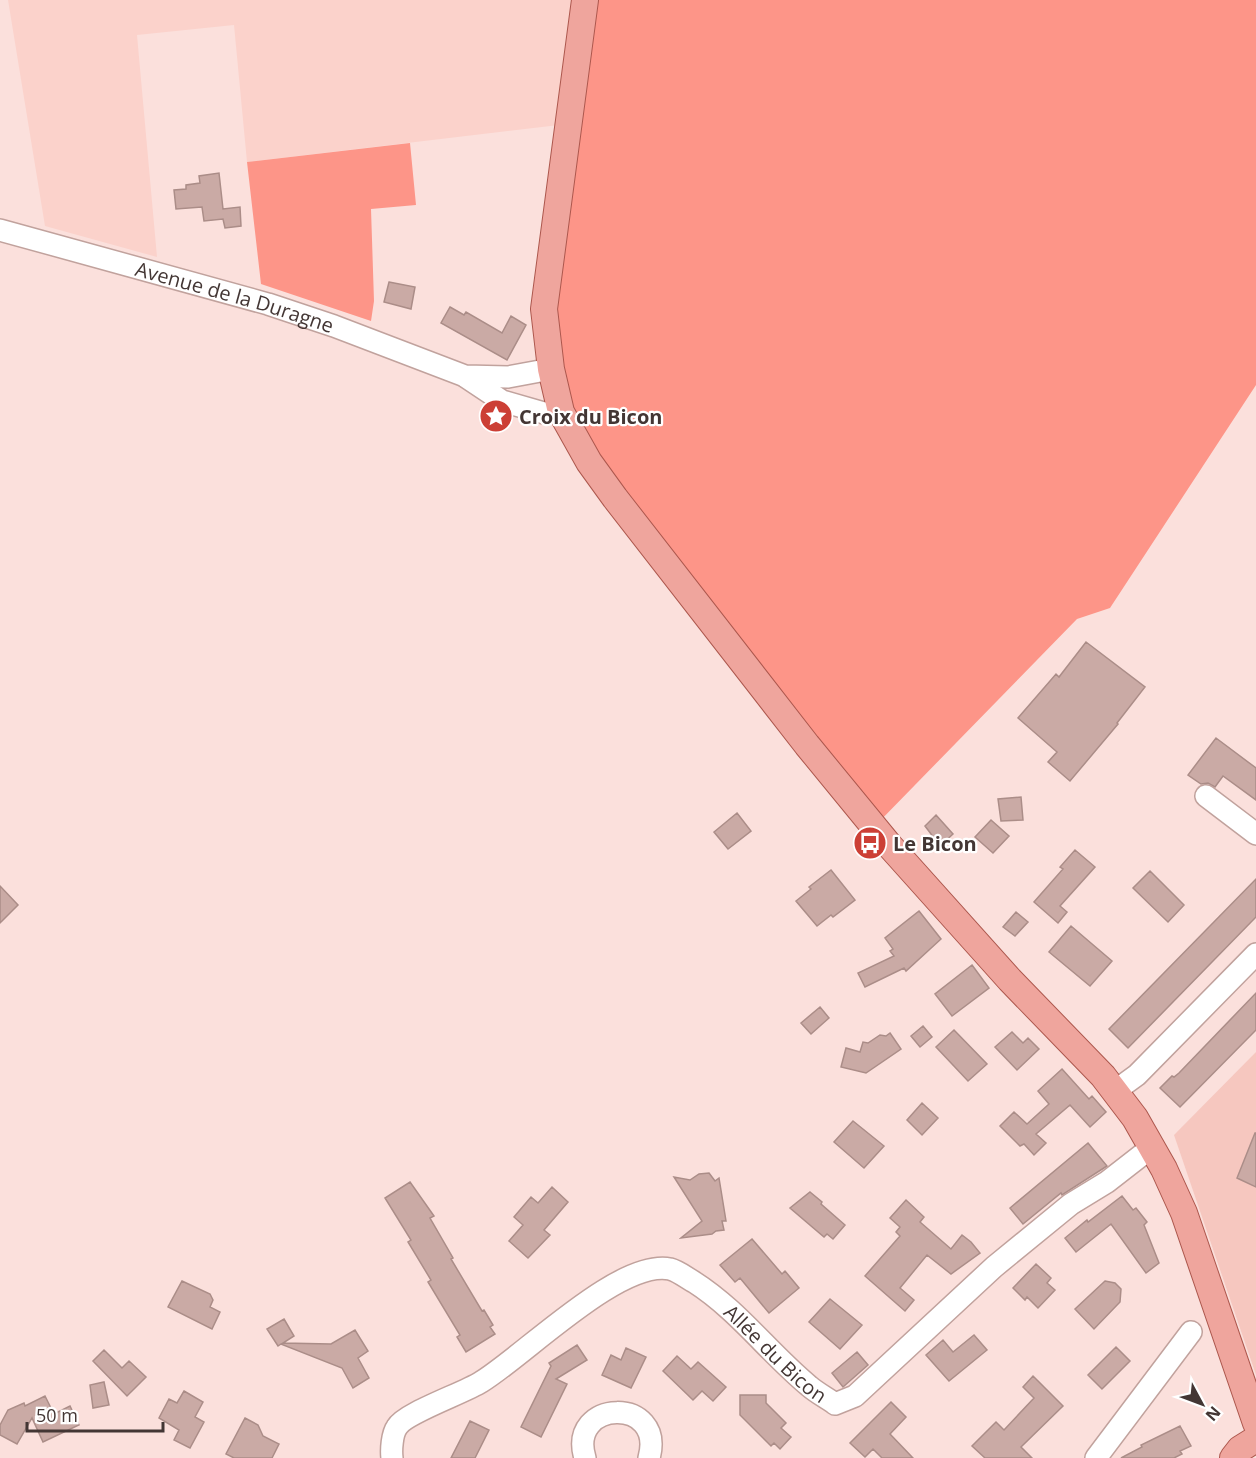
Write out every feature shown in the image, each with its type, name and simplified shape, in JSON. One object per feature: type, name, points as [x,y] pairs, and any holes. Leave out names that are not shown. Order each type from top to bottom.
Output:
[{"type":"main road","points":[[585,0],[544,309],[551,369],[561,412],[589,462],[615,498],[867,818],[965,932],[1067,1038],[1136,1118],[1184,1213],[1256,1423]]},
{"type":"main road","points":[[1233,1458],[1240,1449],[1256,1439]]},
{"type":"street","name":"Avenue de la Duragne","points":[[0,230],[268,304],[334,326],[465,376],[502,401],[544,413],[561,412]]},
{"type":"street","name":"Avenue de la Duragne","points":[[465,376],[508,377],[551,369]]},
{"type":"street","points":[[1206,796],[1256,834]]},
{"type":"street","points":[[1115,1091],[1137,1075],[1256,954]]},
{"type":"street","name":"Allée du Bicon","points":[[392,1458],[391,1450],[397,1427],[410,1416],[482,1382],[609,1288],[618,1282],[647,1271],[669,1269],[712,1293],[809,1386],[835,1404],[855,1396],[994,1268],[1071,1204],[1107,1182],[1152,1147]]},
{"type":"street","points":[[1096,1458],[1191,1332]]},
{"type":"street","points":[[585,1458],[584,1438],[588,1427],[596,1418],[618,1411],[629,1413],[645,1426],[650,1436],[649,1458]]},
{"type":"shaded area","points":[[8,0],[574,0],[559,125],[247,162],[234,25],[137,35],[157,257],[45,226]]},
{"type":"shaded area","points":[[585,0],[1256,0],[1256,385],[1110,608],[1077,619],[874,827],[615,498],[551,369]]},
{"type":"shaded area","points":[[410,143],[416,205],[371,209],[374,301],[371,321],[261,284],[247,162]]},
{"type":"shaded area","points":[[1256,1052],[1256,1375],[1174,1135]]},
{"type":"building","points":[[219,173],[223,209],[240,207],[241,226],[225,228],[223,219],[204,221],[202,207],[176,209],[174,190],[186,189],[186,185],[200,183],[199,176]]},
{"type":"building","points":[[389,282],[415,287],[411,309],[384,302]]},
{"type":"building","points":[[450,307],[464,315],[466,312],[502,333],[511,316],[526,325],[507,360],[441,323]]},
{"type":"building","points":[[1086,642],[1145,687],[1118,724],[1070,781],[1048,762],[1057,752],[1018,718],[1056,674],[1059,677]]},
{"type":"building","points":[[1216,738],[1256,768],[1256,800],[1223,776],[1215,787],[1208,783],[1201,784],[1188,775]]},
{"type":"building","points":[[1021,797],[1023,820],[1001,821],[998,799]]},
{"type":"building","points":[[737,813],[751,831],[728,849],[714,832]]},
{"type":"building","points":[[936,815],[953,834],[940,846],[925,826]]},
{"type":"building","points":[[991,820],[1009,836],[993,853],[975,837]]},
{"type":"building","points":[[1075,850],[1095,867],[1060,906],[1067,912],[1058,923],[1034,902],[1063,869],[1060,867]]},
{"type":"building","points":[[831,870],[855,900],[817,926],[796,901],[811,889],[809,887]]},
{"type":"building","points":[[1150,871],[1184,905],[1168,922],[1133,888]]},
{"type":"building","points":[[1256,879],[1256,917],[1128,1048],[1109,1029]]},
{"type":"building","points":[[0,886],[18,905],[0,923]]},
{"type":"building","points":[[919,911],[941,939],[906,971],[904,968],[865,987],[858,973],[894,956],[890,951],[893,949],[885,938]]},
{"type":"building","points":[[1016,912],[1028,922],[1015,936],[1003,927]]},
{"type":"building","points":[[1071,926],[1112,961],[1090,986],[1049,952]]},
{"type":"building","points":[[972,965],[989,988],[952,1016],[935,994]]},
{"type":"building","points":[[1256,993],[1256,1030],[1180,1107],[1160,1088],[1172,1076],[1179,1073]]},
{"type":"building","points":[[820,1007],[829,1018],[811,1034],[801,1023]]},
{"type":"building","points":[[923,1026],[932,1037],[920,1047],[911,1036]]},
{"type":"building","points":[[954,1030],[987,1064],[968,1081],[936,1047]]},
{"type":"building","points":[[1012,1032],[1023,1043],[1028,1038],[1039,1049],[1017,1070],[995,1047]]},
{"type":"building","points":[[890,1033],[901,1049],[866,1073],[841,1067],[846,1048],[860,1052],[863,1042],[868,1043],[880,1035],[886,1036]]},
{"type":"building","points":[[1062,1069],[1089,1099],[1092,1096],[1106,1112],[1090,1127],[1070,1105],[1036,1134],[1046,1143],[1034,1155],[1024,1144],[1020,1146],[1000,1126],[1014,1112],[1027,1124],[1049,1104],[1038,1091]]},
{"type":"building","points":[[922,1103],[938,1118],[922,1135],[907,1120]]},
{"type":"building","points":[[853,1121],[884,1146],[864,1168],[834,1142]]},
{"type":"building","points":[[1256,1133],[1256,1187],[1237,1178]]},
{"type":"building","points":[[1088,1143],[1107,1166],[1062,1195],[1061,1193],[1023,1224],[1010,1208]]},
{"type":"building","points":[[709,1173],[715,1181],[719,1178],[726,1221],[722,1221],[724,1230],[681,1238],[702,1221],[674,1177],[690,1180],[699,1174]]},
{"type":"building","points":[[410,1182],[434,1216],[430,1218],[453,1258],[451,1259],[493,1325],[490,1327],[495,1334],[466,1352],[457,1337],[460,1335],[428,1282],[431,1280],[408,1242],[411,1240],[385,1198]]},
{"type":"building","points":[[552,1187],[568,1202],[544,1230],[550,1235],[528,1258],[509,1241],[523,1225],[514,1217],[531,1197],[538,1203]]},
{"type":"building","points":[[810,1192],[845,1225],[833,1239],[827,1234],[824,1237],[790,1208]]},
{"type":"building","points":[[1122,1196],[1147,1222],[1144,1225],[1159,1263],[1146,1273],[1111,1224],[1076,1252],[1065,1238]]},
{"type":"building","points":[[906,1200],[924,1217],[920,1222],[951,1249],[962,1235],[980,1253],[951,1274],[927,1255],[900,1288],[914,1300],[905,1311],[865,1276],[900,1236],[896,1232],[900,1227],[890,1218]]},
{"type":"building","points":[[752,1239],[782,1274],[785,1271],[799,1288],[769,1313],[740,1278],[735,1282],[720,1265]]},
{"type":"building","points":[[1036,1264],[1051,1278],[1047,1283],[1055,1290],[1038,1308],[1027,1297],[1025,1300],[1013,1288]]},
{"type":"building","points":[[182,1281],[210,1294],[213,1300],[210,1307],[220,1312],[212,1329],[168,1307]]},
{"type":"building","points":[[1105,1281],[1115,1283],[1121,1289],[1120,1302],[1094,1329],[1075,1309]]},
{"type":"building","points":[[830,1299],[862,1325],[840,1349],[809,1322]]},
{"type":"building","points":[[284,1319],[294,1336],[283,1343],[331,1344],[355,1330],[368,1351],[358,1358],[369,1378],[353,1388],[342,1368],[281,1344],[278,1346],[267,1329]]},
{"type":"building","points":[[974,1335],[987,1350],[949,1381],[926,1355],[943,1340],[953,1352]]},
{"type":"building","points":[[577,1345],[587,1360],[556,1379],[567,1384],[541,1437],[521,1427],[551,1366],[549,1363]]},
{"type":"building","points":[[1116,1347],[1130,1361],[1102,1389],[1088,1375]]},
{"type":"building","points":[[626,1348],[646,1357],[631,1388],[602,1375],[611,1355],[621,1360]]},
{"type":"building","points":[[104,1350],[122,1368],[129,1361],[146,1377],[127,1396],[93,1361]]},
{"type":"building","points":[[857,1352],[868,1365],[843,1387],[832,1373]]},
{"type":"building","points":[[677,1356],[691,1369],[698,1362],[726,1387],[713,1401],[702,1391],[693,1400],[663,1371]]},
{"type":"building","points":[[1033,1376],[1063,1406],[1021,1447],[1032,1458],[985,1458],[972,1446],[996,1422],[1004,1430],[1034,1398],[1023,1387]]},
{"type":"building","points":[[104,1382],[109,1405],[93,1408],[90,1385]]},
{"type":"building","points":[[184,1391],[203,1402],[195,1417],[204,1422],[190,1448],[174,1440],[179,1430],[159,1418],[169,1399],[177,1403]]},
{"type":"building","points":[[740,1395],[766,1395],[766,1403],[786,1423],[781,1428],[791,1437],[780,1449],[774,1443],[771,1446],[740,1415]]},
{"type":"building","points":[[45,1396],[54,1414],[70,1406],[79,1425],[43,1442],[32,1418],[17,1444],[0,1435],[0,1425],[8,1410],[24,1403],[25,1406]]},
{"type":"building","points":[[891,1402],[906,1417],[890,1434],[913,1458],[882,1458],[873,1449],[865,1457],[850,1443]]},
{"type":"building","points":[[245,1418],[258,1425],[263,1436],[279,1444],[272,1458],[234,1458],[226,1454]]},
{"type":"building","points":[[470,1421],[489,1430],[475,1458],[451,1458]]},
{"type":"building","points":[[1180,1426],[1191,1446],[1180,1451],[1182,1454],[1174,1458],[1121,1458],[1142,1447],[1141,1445]]},
{"type":"place","name":"Croix du Bicon","points":[[496,416]]},
{"type":"place","name":"Le Bicon","points":[[870,843]]}]
